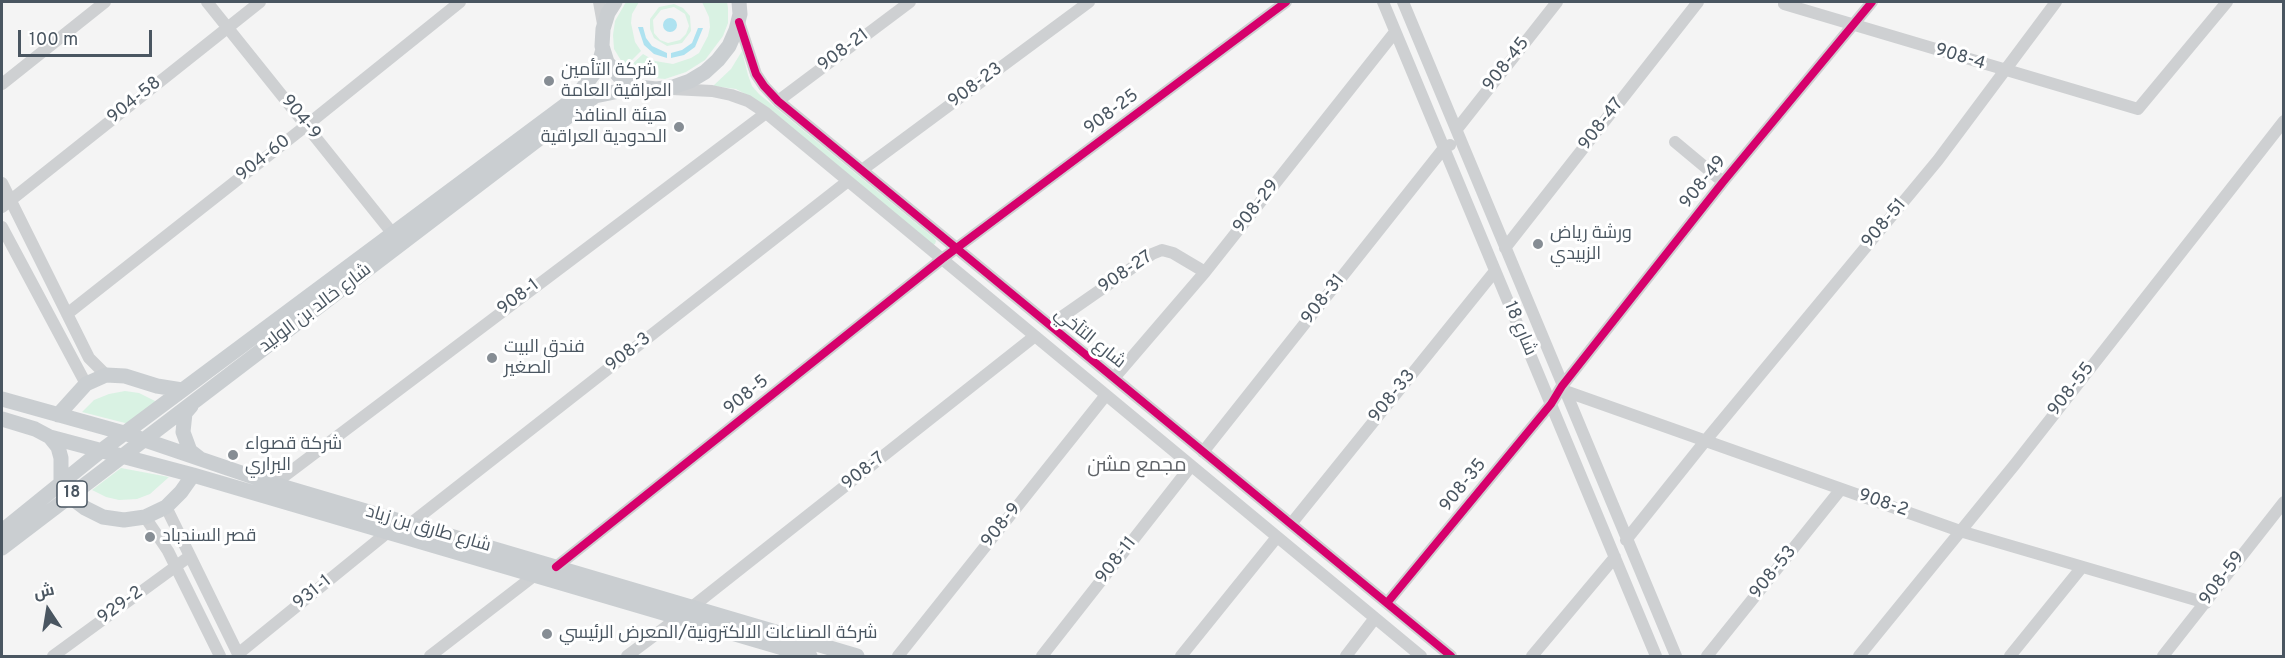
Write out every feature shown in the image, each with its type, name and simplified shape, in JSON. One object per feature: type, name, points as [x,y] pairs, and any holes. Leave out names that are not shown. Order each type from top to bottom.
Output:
[{"type":"main road","points":[[615,2],[603,29],[603,49],[607,62],[617,75],[639,87],[664,89],[690,81],[712,66],[729,46],[741,10]]},
{"type":"main road","name":"شارع خالد بن الوليد","points":[[2,548],[65,490],[122,445],[182,390],[576,98],[598,68],[603,49]]},
{"type":"main road","name":"شارع خالد بن الوليد","points":[[122,445],[193,403],[595,96],[639,87]]},
{"type":"main road","points":[[58,415],[86,384],[106,375],[125,376],[157,386],[182,390]]},
{"type":"main road","name":"شارع طارق بن زياد","points":[[2,399],[58,415],[193,475],[810,657]]},
{"type":"main road","points":[[193,403],[185,413],[183,432],[190,451],[199,458]]},
{"type":"main road","name":"شارع طارق بن زياد","points":[[2,419],[35,429],[50,437],[122,445],[177,458],[199,458],[274,484],[857,657]]},
{"type":"main road","points":[[35,429],[122,445]]},
{"type":"main road","points":[[50,437],[58,447],[62,458],[65,490],[85,508],[103,517],[124,520],[145,517],[166,507],[193,475]]},
{"type":"main road","name":"شارع خالد بن الوليد","points":[[2,531],[65,490]]},
{"type":"street","points":[[2,84],[105,2]]},
{"type":"street","name":"904-9","points":[[207,2],[393,234]]},
{"type":"street","name":"904-58","points":[[6,203],[260,2]]},
{"type":"street","name":"904-60","points":[[67,314],[460,2]]},
{"type":"street","points":[[599,2],[603,29]]},
{"type":"street","name":"908-21","points":[[778,101],[910,2]]},
{"type":"street","name":"908-23","points":[[862,171],[1089,2]]},
{"type":"street","name":"908-25","points":[[956,248],[1286,2]]},
{"type":"street","name":"شارع 18","points":[[1383,2],[1656,657]]},
{"type":"street","name":"908-45","points":[[1459,135],[1557,2]]},
{"type":"street","name":"908-47","points":[[1505,248],[1698,2]]},
{"type":"street","name":"908-49","points":[[1564,388],[1724,182],[1872,2]]},
{"type":"street","name":"908-51","points":[[1626,540],[1938,160],[2056,2]]},
{"type":"street","name":"908-4","points":[[1784,4],[2138,109],[2228,2]]},
{"type":"street","name":"شارع 18","points":[[1406,3],[1505,248],[1676,657]]},
{"type":"street","name":"شارع التآخي","points":[[741,10],[756,74],[764,87],[778,101],[1451,657]]},
{"type":"street","name":"908-29","points":[[1114,378],[1205,272],[1395,32]]},
{"type":"street","name":"شارع التآخي","points":[[664,89],[712,91],[731,95],[748,101],[766,113],[1421,657]]},
{"type":"street","name":"908-1","points":[[274,484],[766,113]]},
{"type":"street","name":"908-55","points":[[1859,657],[2016,463],[2283,121]]},
{"type":"street","points":[[1444,148],[1459,135]]},
{"type":"street","points":[[1675,142],[1724,182]]},
{"type":"street","name":"908-31","points":[[1203,452],[1444,148]]},
{"type":"street","name":"908-3","points":[[410,524],[848,181]]},
{"type":"street","points":[[2,183],[6,203],[89,358],[106,375]]},
{"type":"street","points":[[2,227],[86,384]]},
{"type":"street","name":"908-5","points":[[556,567],[956,248]]},
{"type":"street","name":"908-27","points":[[1050,325],[1152,254],[1162,250],[1173,253],[1205,272]]},
{"type":"street","name":"908-33","points":[[1291,524],[1495,271]]},
{"type":"street","name":"908-7","points":[[692,607],[1035,336]]},
{"type":"street","name":"908-2","points":[[1564,388],[1960,531],[2206,603]]},
{"type":"street","name":"908-35","points":[[1387,603],[1564,388]]},
{"type":"street","name":"908-9","points":[[898,657],[1107,395]]},
{"type":"street","name":"908-11","points":[[1042,657],[1191,466]]},
{"type":"street","points":[[1234,501],[1245,487]]},
{"type":"street","name":"908-53","points":[[1707,657],[1841,489]]},
{"type":"street","name":"908-59","points":[[2163,657],[2283,502]]},
{"type":"street","points":[[166,507],[238,655]]},
{"type":"street","points":[[145,517],[160,537],[218,652],[231,640]]},
{"type":"street","name":"931-1","points":[[238,655],[388,532]]},
{"type":"street","points":[[1181,657],[1277,537]]},
{"type":"street","name":"929-2","points":[[52,657],[190,556]]},
{"type":"street","points":[[1532,657],[1615,557]]},
{"type":"street","points":[[2010,657],[2082,567]]},
{"type":"street","points":[[430,657],[535,575]]},
{"type":"street","points":[[627,657],[679,618]]},
{"type":"street","points":[[1346,657],[1375,618]]},
{"type":"green space","points":[[626,2],[639,2],[632,14],[631,23],[635,42],[641,51],[625,67],[614,49],[613,35],[615,21]]},
{"type":"green space","points":[[702,2],[727,2],[728,8],[728,23],[723,36],[705,60],[686,72],[665,79],[644,77],[627,69],[643,54],[655,61],[673,64],[699,53],[710,27],[709,17]]},
{"type":"green space","points":[[674,4],[683,8],[690,16],[691,31],[682,43],[667,46],[654,38],[650,29],[650,19],[659,7]],"holes":[[[674,7],[685,14],[689,26],[686,34],[680,40],[668,43],[660,40],[654,33],[653,20],[661,10]]]},
{"type":"green space","points":[[742,51],[752,86],[759,94],[934,238],[935,244],[933,245],[747,95],[736,89],[713,86],[731,69]]},
{"type":"green space","points":[[125,391],[139,393],[159,403],[129,424],[82,412],[94,400]]},
{"type":"green space","points":[[121,468],[169,477],[150,494],[137,499],[119,500],[92,490]]},
{"type":"water","points":[[670,18],[675,20],[677,25],[675,30],[670,32],[665,30],[663,25],[665,20]]},
{"type":"water","points":[[638,27],[643,27],[646,38],[652,46],[667,53],[667,58],[654,54],[644,45]]},
{"type":"water","points":[[698,28],[703,28],[695,47],[684,55],[671,58],[671,53],[682,50],[692,43]]},
{"type":"cycle path","points":[[556,567],[942,259],[1286,2]]},
{"type":"cycle path","points":[[1387,603],[1551,404],[1562,386],[1723,182],[1872,2]]},
{"type":"cycle path","points":[[739,22],[756,74],[778,101],[1451,656]]},
{"type":"place","name":"شركة التأمين العراقية العامة","points":[[549,81]]},
{"type":"place","name":"هيئة المنافذ الحدودية العراقية","points":[[679,127]]},
{"type":"place","name":"ورشة رياض الزبيدي","points":[[1538,244]]},
{"type":"place","name":"فندق البيت الصغير","points":[[492,358]]},
{"type":"place","name":"شركة قصواء البراري","points":[[233,455]]},
{"type":"place","name":"قصر السندباد","points":[[150,537]]},
{"type":"place","name":"شركة الصناعات الالكترونية/المعرض الرئيسي","points":[[547,634]]},
{"type":"district","name":"مجمع مشن","points":[[1137,467]]}]
